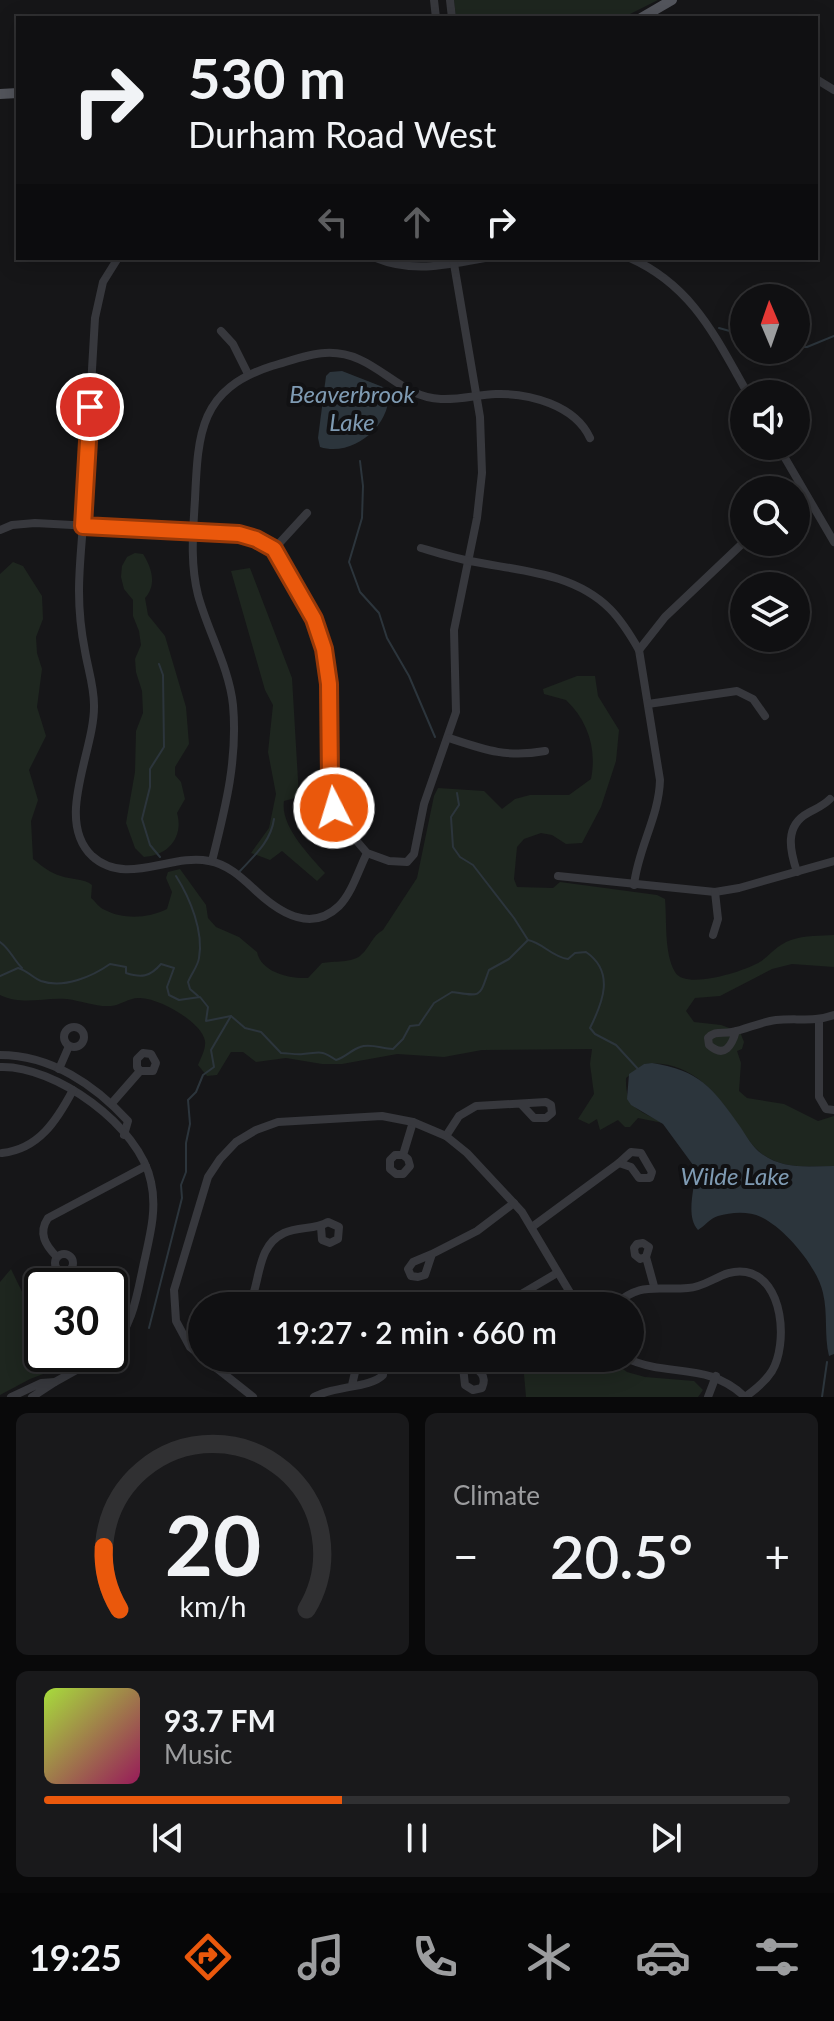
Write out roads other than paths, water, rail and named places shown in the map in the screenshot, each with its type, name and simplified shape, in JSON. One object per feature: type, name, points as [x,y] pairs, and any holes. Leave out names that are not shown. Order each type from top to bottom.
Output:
[{"type":"main road","points":[[644,16],[672,0]]},
{"type":"street","points":[[117,260],[103,282],[96,307],[79,605],[94,707],[92,733],[75,809],[77,832],[90,854],[115,868],[135,869],[187,860],[212,861],[241,877],[276,909],[293,917],[312,918],[338,907],[367,853]]},
{"type":"street","points":[[0,530],[22,523],[247,535],[274,549],[314,619],[324,649],[329,684],[330,779],[334,808],[346,830],[367,853],[389,861],[407,862],[414,854],[424,804],[449,738],[457,700],[454,630],[477,518],[482,473],[481,435],[454,261],[415,267],[385,260]]},
{"type":"street","points":[[634,260],[657,272],[690,300],[739,380]]},
{"type":"street","points":[[221,331],[233,344],[248,374]]},
{"type":"street","points":[[212,861],[232,778],[233,716],[230,689],[194,578],[193,532],[198,447],[203,424],[221,394],[248,374],[312,355],[336,353],[373,364],[405,389],[425,397],[445,400],[509,394],[547,403],[574,417],[590,438]]},
{"type":"street","points":[[810,501],[834,542]]},
{"type":"street","points":[[274,549],[307,513]]},
{"type":"street","points":[[421,548],[468,561],[547,575],[585,590],[611,610],[639,650],[658,761],[660,791],[656,811],[638,857],[634,885]]},
{"type":"street","points":[[639,650],[665,617],[730,555]]},
{"type":"street","points":[[648,704],[737,691],[753,699],[765,716]]},
{"type":"street","points":[[449,738],[508,755],[545,751]]},
{"type":"street","points":[[797,872],[790,847],[794,827],[804,815],[830,799]]},
{"type":"street","points":[[558,876],[715,892],[834,861]]},
{"type":"street","points":[[713,935],[718,919],[715,892]]},
{"type":"street","points":[[736,1031],[776,1020],[819,1019],[834,1015]]},
{"type":"street","points":[[819,1019],[819,1097],[826,1109],[834,1110]]},
{"type":"street","points":[[59,1069],[69,1046]]},
{"type":"street","points":[[0,1055],[22,1056],[79,1079],[112,1103],[128,1121],[124,1135]]},
{"type":"street","points":[[0,1067],[30,1070],[73,1090],[97,1107],[124,1135],[146,1166],[154,1195],[153,1218],[128,1323]]},
{"type":"street","points":[[112,1103],[140,1071]]},
{"type":"street","points":[[1,1153],[26,1146],[46,1132],[73,1090]]},
{"type":"street","points":[[446,1136],[459,1116],[476,1106],[521,1104]]},
{"type":"street","points":[[188,1341],[176,1321],[173,1300],[175,1282],[203,1186],[226,1151],[256,1130],[289,1120],[382,1116],[413,1122],[446,1136],[467,1153],[514,1203],[532,1227],[569,1292]]},
{"type":"street","points":[[403,1155],[413,1122]]},
{"type":"street","points":[[532,1227],[619,1163]]},
{"type":"street","points":[[57,1257],[43,1239],[43,1227],[48,1218],[146,1166]]},
{"type":"street","points":[[432,1254],[477,1231],[514,1203]]},
{"type":"street","points":[[255,1292],[264,1252],[273,1240],[288,1231],[321,1227]]},
{"type":"street","points":[[646,1257],[654,1286]]},
{"type":"street","points":[[634,1292],[654,1286],[697,1287],[722,1274],[742,1271],[766,1282],[776,1297],[778,1307],[779,1351],[771,1372],[745,1397],[716,1376],[644,1365]]},
{"type":"street","points":[[525,1292],[557,1273]]},
{"type":"street","points":[[32,1397],[73,1372]]},
{"type":"street","points":[[221,1372],[253,1397]]},
{"type":"street","points":[[708,1397],[716,1376]]},
{"type":"street","points":[[11,1397],[41,1383],[55,1382]]},
{"type":"street","points":[[314,1397],[352,1385]]},
{"type":"water","name":"Beaverbrook Lake","points":[[342,371],[388,389],[385,414],[369,435],[358,442],[333,449],[320,447],[318,438],[326,376],[330,372]]},
{"type":"water","name":"Wilde Lake","points":[[644,1064],[682,1070],[703,1083],[721,1101],[755,1148],[770,1159],[797,1166],[834,1166],[834,1354],[829,1356],[820,1283],[808,1261],[790,1239],[770,1222],[746,1213],[718,1216],[698,1230],[694,1224],[691,1209],[696,1169],[663,1124],[631,1105],[627,1099],[629,1074]]},
{"type":"waterway","points":[[719,328],[730,331]]},
{"type":"waterway","points":[[810,346],[834,336]]},
{"type":"waterway","points":[[360,461],[362,518],[349,562],[360,592],[379,613],[387,638],[409,676],[435,737]]},
{"type":"waterway","points":[[159,664],[163,675],[164,747],[150,769],[150,787],[142,819],[150,845],[160,857]]},
{"type":"waterway","points":[[457,793],[459,805],[451,817],[453,847],[460,857],[473,865],[528,940]]},
{"type":"waterway","points":[[240,871],[266,841],[274,819]]},
{"type":"waterway","points":[[176,876],[198,926],[199,958],[188,982],[190,989],[198,996]]},
{"type":"waterway","points":[[0,976],[18,968],[41,981],[59,983],[87,977],[110,964],[126,967],[126,973],[141,976],[153,972],[161,964],[174,968],[167,987],[169,995],[179,1000],[200,997],[208,1007],[206,1021],[231,1016],[245,1028],[261,1032],[281,1053],[320,1052],[336,1060],[364,1046],[393,1049],[410,1026],[419,1025],[434,1003],[452,992],[478,993],[489,970],[509,959],[528,940],[562,958],[568,959],[575,953],[586,952],[595,960],[601,969],[604,988],[590,1028],[616,1045],[638,1069]]},
{"type":"waterway","points":[[0,942],[22,968]]},
{"type":"waterway","points":[[149,1328],[182,1198],[190,1124],[188,1100],[196,1092],[203,1075],[214,1067],[211,1050],[231,1016]]},
{"type":"waterway","points":[[822,1397],[827,1362]]}]
